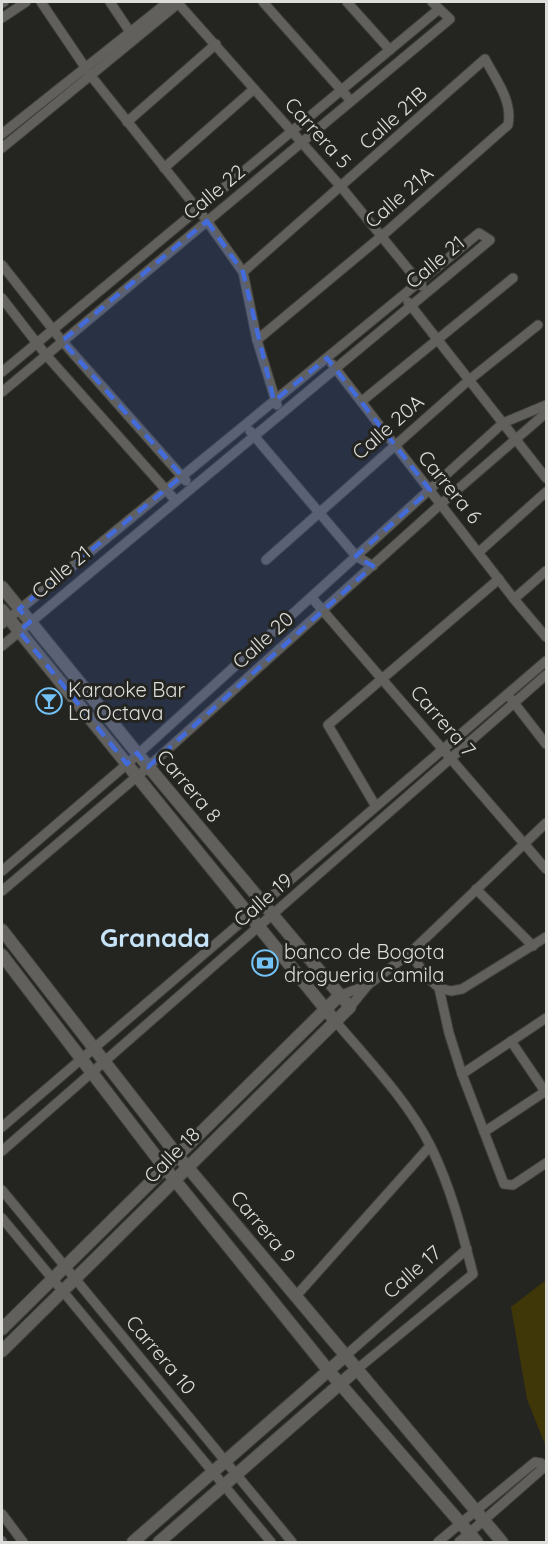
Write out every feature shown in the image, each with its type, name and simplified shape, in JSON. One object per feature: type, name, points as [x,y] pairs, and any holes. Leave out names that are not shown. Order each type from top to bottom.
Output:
[{"type":"street","points":[[4,2],[13,10]]},
{"type":"street","points":[[2,18],[26,2]]},
{"type":"street","points":[[41,2],[89,72],[207,221],[243,272],[257,340],[274,401],[282,412]]},
{"type":"street","points":[[110,2],[130,32]]},
{"type":"street","points":[[2,148],[89,72],[130,32],[168,2]]},
{"type":"street","points":[[2,134],[89,72],[178,2]]},
{"type":"street","name":"Carrera 5","points":[[178,2],[383,235],[428,291]]},
{"type":"street","points":[[263,2],[351,101]]},
{"type":"street","points":[[347,2],[390,50]]},
{"type":"street","name":"Calle 22","points":[[2,372],[390,50],[436,5],[450,19],[2,392]]},
{"type":"street","points":[[127,122],[216,44]]},
{"type":"street","name":"Calle 21B","points":[[243,272],[342,188],[485,59]]},
{"type":"street","name":"Calle 21A","points":[[257,340],[383,235],[508,125],[510,113],[507,100],[485,59]]},
{"type":"street","points":[[164,168],[254,89]]},
{"type":"street","name":"Calle 21","points":[[2,646],[490,240],[479,233],[20,609],[4,618]]},
{"type":"street","points":[[2,265],[62,341],[191,488]]},
{"type":"street","points":[[362,401],[513,278]]},
{"type":"street","points":[[403,296],[546,478]]},
{"type":"street","points":[[2,298],[46,355],[176,501]]},
{"type":"street","name":"Calle 20A","points":[[266,560],[469,380],[538,325]]},
{"type":"street","name":"Carrera 6","points":[[327,358],[546,637]]},
{"type":"street","name":"Calle 20","points":[[2,871],[127,764],[503,423],[546,405]]},
{"type":"street","name":"Calle 20","points":[[2,891],[138,776],[442,503],[546,413]]},
{"type":"street","points":[[246,424],[253,436],[356,556],[373,566]]},
{"type":"street","points":[[479,552],[546,492]]},
{"type":"street","points":[[514,599],[546,571]]},
{"type":"street","points":[[372,807],[328,725],[499,579]]},
{"type":"street","name":"Carrera 8","points":[[2,586],[148,767],[350,1007]]},
{"type":"street","name":"Carrera 7","points":[[312,598],[546,869]]},
{"type":"street","name":"Carrera 8","points":[[4,618],[19,631],[336,1022]]},
{"type":"street","name":"Calle 19","points":[[2,1127],[372,807],[546,661]]},
{"type":"street","name":"Calle 19","points":[[2,1151],[546,675]]},
{"type":"street","points":[[508,694],[546,744]]},
{"type":"street","points":[[393,791],[402,802]]},
{"type":"street","name":"Calle 18","points":[[2,1351],[336,1022],[368,985],[410,953],[546,823]]},
{"type":"street","points":[[476,890],[533,945]]},
{"type":"street","name":"Carrera 9","points":[[2,930],[178,1156],[296,1296],[344,1357],[502,1542]]},
{"type":"street","points":[[439,988],[462,989],[546,937]]},
{"type":"street","points":[[410,953],[427,977],[439,988],[449,1033],[462,1074],[504,1184],[513,1185],[546,1162]]},
{"type":"street","name":"Carrera 9","points":[[2,955],[165,1167],[328,1370],[342,1383],[473,1538]]},
{"type":"street","name":"Calle 18","points":[[2,1329],[339,996],[368,985]]},
{"type":"street","points":[[462,1074],[546,1018]]},
{"type":"street","points":[[336,1022],[404,1105],[430,1146],[454,1202],[467,1249]]},
{"type":"street","points":[[484,1132],[546,1092],[511,1041]]},
{"type":"street","points":[[296,1296],[430,1146]]},
{"type":"street","name":"Carrera 10","points":[[2,1190],[292,1542]]},
{"type":"street","points":[[4,1222],[22,1215]]},
{"type":"street","name":"Carrera 10","points":[[4,1222],[271,1542]]},
{"type":"street","name":"Calle 17","points":[[133,1542],[467,1249],[473,1274],[356,1370],[159,1542]]},
{"type":"street","points":[[438,1542],[535,1462],[541,1462],[542,1469],[485,1522],[473,1538],[459,1542]]},
{"type":"street","points":[[2,1514],[23,1542]]},
{"type":"highlighted area","points":[[207,221],[243,272],[274,401],[327,358],[430,490],[356,556],[373,566],[148,767],[137,753],[127,764],[19,631],[30,622],[19,609],[182,476],[62,341]]},
{"type":"shaded area","points":[[546,1280],[546,1447],[527,1399],[511,1307]]},
{"type":"place","name":"Karaoke Bar La Octava","points":[[49,701]]},
{"type":"place","name":"banco de Bogota drogueria Camila","points":[[265,963]]},
{"type":"district","name":"Granada","points":[[155,938]]}]
